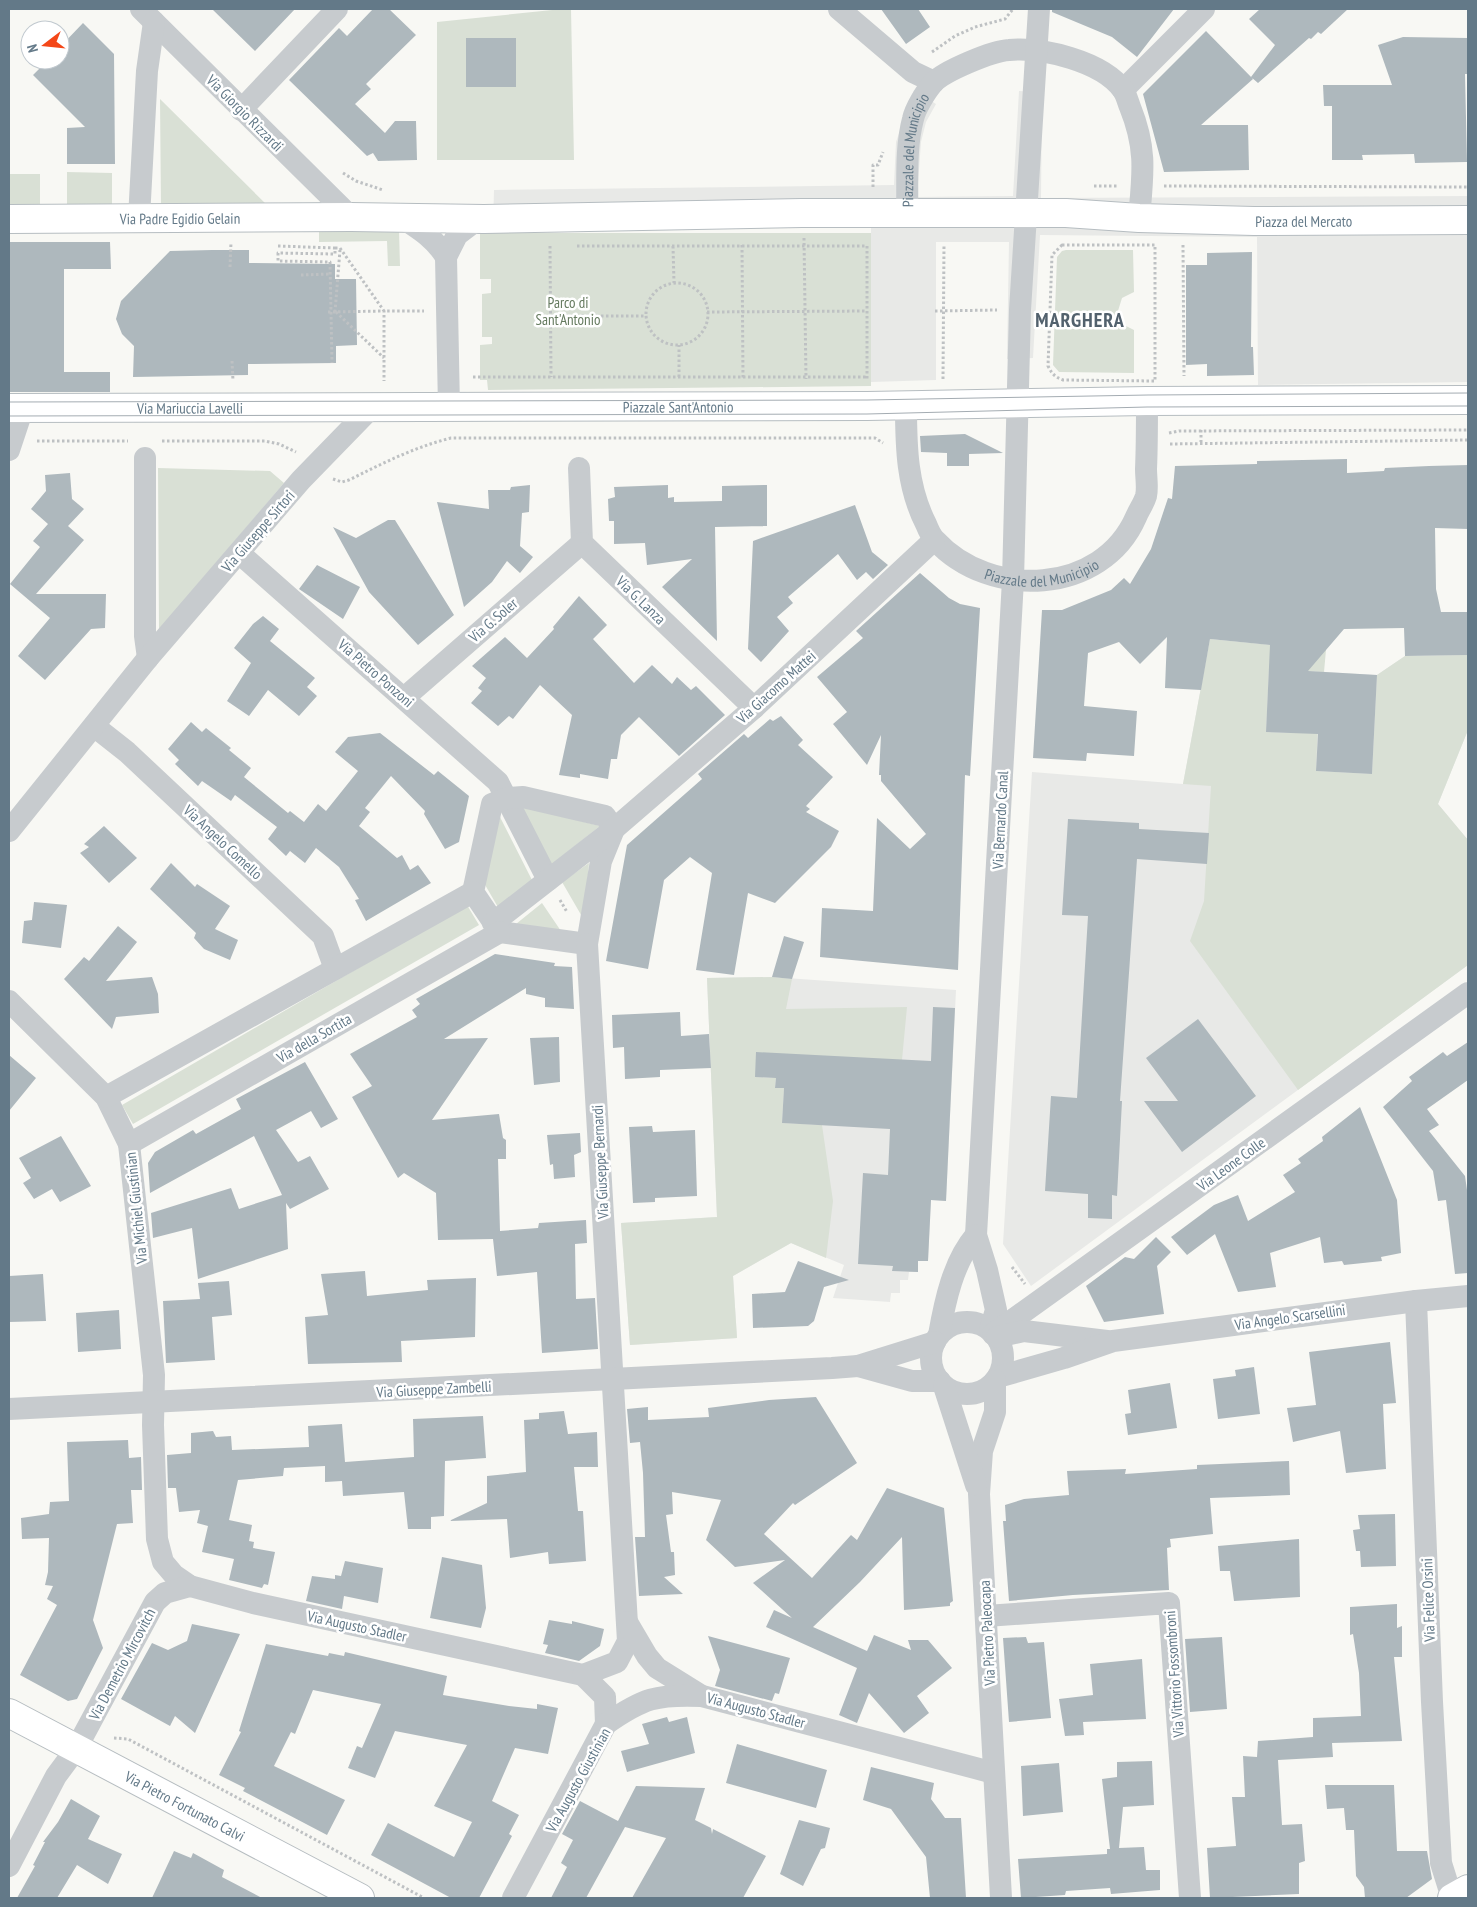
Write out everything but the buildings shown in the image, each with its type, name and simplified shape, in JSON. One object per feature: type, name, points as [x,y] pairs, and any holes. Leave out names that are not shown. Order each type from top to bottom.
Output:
[{"type":"street","points":[[241,110],[337,9]]},
{"type":"street","points":[[839,9],[913,72],[934,82]]},
{"type":"street","points":[[1017,405],[1026,214],[1039,9]]},
{"type":"street","points":[[1139,218],[1144,168],[1140,132],[1123,90],[1204,9]]},
{"type":"street","points":[[139,218],[148,15]]},
{"type":"street","name":"Via Giorgio Rizzardi","points":[[148,15],[241,110],[351,217]]},
{"type":"street","name":"Piazzale del Municipio","points":[[1123,90],[1081,60],[1036,51],[1008,50],[970,61],[934,82],[913,118],[908,153],[907,213],[1066,213],[1139,218]]},
{"type":"street","points":[[351,217],[478,219],[907,213]]},
{"type":"street","name":"Via Padre Egidio Gelain","points":[[9,219],[351,217]]},
{"type":"street","name":"Piazza del Mercato","points":[[1139,218],[1254,221],[1468,220]]},
{"type":"street","points":[[404,219],[439,245],[446,257]]},
{"type":"street","points":[[449,408],[446,257],[457,235],[478,219]]},
{"type":"street","points":[[906,406],[1017,405],[1151,391],[1468,400]]},
{"type":"street","name":"Piazzale del Municipio","points":[[906,406],[908,472],[918,508],[934,540],[960,561],[990,574],[1013,580],[1041,580],[1074,575],[1094,566],[1115,549],[1131,528],[1146,496],[1151,391]]},
{"type":"street","name":"Via Bernardo Canal","points":[[993,1334],[996,1310],[987,1270],[976,1235],[1013,580],[1017,405]]},
{"type":"street","name":"Piazzale Sant'Antonio","points":[[371,408],[906,406]]},
{"type":"street","points":[[9,450],[16,408]]},
{"type":"street","name":"Via Mariuccia Lavelli","points":[[16,408],[371,408]]},
{"type":"street","name":"Via Giuseppe Sirtori","points":[[9,831],[148,658],[301,480],[371,408]]},
{"type":"street","points":[[145,458],[145,636],[148,658]]},
{"type":"street","points":[[579,468],[582,543]]},
{"type":"street","name":"Via Giacomo Mattei","points":[[548,880],[614,829],[754,708],[934,540]]},
{"type":"street","name":"Via G. Soler","points":[[404,698],[582,543]]},
{"type":"street","name":"Via G. Lanza","points":[[582,543],[754,708]]},
{"type":"street","name":"Via Pietro Ponzoni","points":[[240,552],[498,782],[548,880]]},
{"type":"street","name":"Via Angelo Comello","points":[[94,726],[127,752],[323,936],[335,969]]},
{"type":"street","points":[[587,944],[497,927],[473,892],[492,804],[506,798],[523,797],[605,816],[614,829]]},
{"type":"street","name":"Via Giuseppe Bernardi","points":[[613,1380],[587,944],[601,861],[614,829]]},
{"type":"street","name":"Via della Sortita","points":[[129,1144],[497,927],[548,880]]},
{"type":"street","points":[[106,1097],[473,892]]},
{"type":"street","name":"Via Leone Colle","points":[[993,1334],[1468,993]]},
{"type":"street","name":"Via Michiel Giustinian","points":[[9,1001],[106,1097],[129,1144],[154,1375],[154,1402]]},
{"type":"street","points":[[937,1339],[950,1326],[964,1322],[978,1323],[993,1334],[1003,1355],[1002,1369],[996,1379],[984,1390],[971,1394],[957,1393],[942,1383],[935,1375],[931,1362],[946,1298],[964,1249],[976,1235]]},
{"type":"street","name":"Via Angelo Scarsellini","points":[[996,1379],[1112,1341],[1416,1301],[1468,1296]]},
{"type":"street","name":"Via Felice Orsini","points":[[1416,1301],[1432,1702],[1442,1863],[1452,1898]]},
{"type":"street","name":"Via Angelo Scarsellini","points":[[993,1334],[1024,1331],[1112,1341]]},
{"type":"street","name":"Via Giuseppe Zambelli","points":[[9,1409],[832,1368],[858,1366],[937,1339]]},
{"type":"street","name":"Via Giuseppe Zambelli","points":[[858,1366],[912,1381],[942,1383]]},
{"type":"street","name":"Via Pietro Paleocapa","points":[[996,1379],[995,1412],[982,1451],[979,1494],[1001,1898]]},
{"type":"street","points":[[606,1724],[605,1697],[583,1675],[617,1662],[628,1641],[613,1380]]},
{"type":"street","name":"Via Pietro Paleocapa","points":[[942,1383],[979,1494]]},
{"type":"street","points":[[154,1402],[157,1540],[163,1562],[174,1575],[190,1586]]},
{"type":"street","name":"Via Augusto Stadler","points":[[190,1586],[253,1604],[583,1675]]},
{"type":"street","name":"Via Demetrio Mircovitch","points":[[9,1866],[56,1776],[76,1749],[155,1602],[165,1592],[190,1586]]},
{"type":"street","name":"Via Vittorio Fossombroni","points":[[986,1616],[1169,1603],[1190,1898]]},
{"type":"street","name":"Via Augusto Stadler","points":[[627,1621],[647,1656],[657,1668],[702,1696],[994,1773]]},
{"type":"street","name":"Via Augusto Giustinian","points":[[513,1898],[606,1724],[632,1706],[650,1699],[669,1695],[702,1696]]},
{"type":"street","name":"Via Pietro Fortunato Calvi","points":[[9,1713],[360,1898]]},
{"type":"street","points":[[1452,1898],[1468,1889]]},
{"type":"path","points":[[926,59],[938,46],[955,36],[1005,19],[1013,9]]},
{"type":"path","points":[[873,190],[872,165],[878,165]]},
{"type":"path","points":[[341,172],[356,181],[386,191]]},
{"type":"path","points":[[1195,186],[1468,187]]},
{"type":"path","points":[[802,213],[806,383]]},
{"type":"path","points":[[742,238],[743,382]]},
{"type":"path","points":[[943,388],[944,244]]},
{"type":"path","points":[[1165,245],[1073,244],[1062,245],[1056,249],[1052,255],[1048,366],[1055,377],[1064,380],[1151,391],[1165,380]]},
{"type":"path","points":[[1151,391],[1155,245]]},
{"type":"path","points":[[1174,245],[1183,245],[1184,380]]},
{"type":"path","points":[[278,246],[340,248]]},
{"type":"path","points":[[541,246],[560,246]]},
{"type":"path","points":[[550,246],[551,377]]},
{"type":"path","points":[[569,246],[866,246],[867,383]]},
{"type":"path","points":[[673,246],[674,283]]},
{"type":"path","points":[[332,363],[329,312],[330,262],[278,261],[278,254],[334,254],[335,248]]},
{"type":"path","points":[[340,248],[384,311],[384,383]]},
{"type":"path","points":[[335,312],[340,248]]},
{"type":"path","points":[[230,267],[231,250]]},
{"type":"path","points":[[300,275],[330,274]]},
{"type":"path","points":[[674,283],[687,284],[697,290],[704,300],[708,312],[706,324],[700,334],[690,342],[679,345],[667,343],[656,337],[649,328],[646,316],[647,304],[653,293],[663,286],[674,283]]},
{"type":"path","points":[[935,311],[999,310]]},
{"type":"path","points":[[329,312],[427,311]]},
{"type":"path","points":[[708,312],[867,311]]},
{"type":"path","points":[[335,312],[384,358]]},
{"type":"path","points":[[551,316],[646,316]]},
{"type":"path","points":[[679,345],[679,384]]},
{"type":"path","points":[[232,361],[232,375]]},
{"type":"path","points":[[473,376],[867,377]]},
{"type":"path","points":[[1165,436],[1171,432],[1179,431],[1468,430]]},
{"type":"path","points":[[328,476],[342,482],[427,444],[452,438],[477,436],[875,438],[882,441],[886,448]]},
{"type":"path","points":[[1169,452],[1170,443],[1468,440]]},
{"type":"path","points":[[1008,1262],[1025,1285]]},
{"type":"path","points":[[110,1738],[128,1739],[424,1898]]},
{"type":"shaded area","points":[[914,90],[936,104],[926,122],[921,142],[917,197],[1013,196],[1019,91],[1042,92],[1041,198],[1468,196],[1468,382],[1258,385],[1257,237],[1040,235],[1033,358],[1007,359],[1009,242],[936,242],[936,380],[871,382],[871,228],[493,227],[494,190],[894,185],[896,142]]},
{"type":"shaded area","points":[[1210,639],[1325,672],[1377,675],[1405,656],[1468,655],[1468,730],[1438,804],[1468,840],[1468,965],[1031,1286],[1003,1244],[1032,772],[1183,784]]},
{"type":"shaded area","points":[[772,977],[956,990],[946,1201],[931,1200],[928,1261],[918,1261],[918,1272],[909,1272],[908,1280],[900,1280],[900,1293],[891,1293],[890,1302],[833,1298],[844,1265],[791,1243],[733,1276],[737,1338],[630,1345],[621,1223],[717,1217],[707,978]]},
{"type":"green space","points":[[571,9],[574,160],[437,160],[437,22]],"holes":[[[466,38],[516,38],[516,87],[467,87]]]},
{"type":"green space","points":[[160,99],[269,207],[161,208]]},
{"type":"green space","points":[[67,172],[112,173],[112,206],[67,206]]},
{"type":"green space","points":[[9,174],[40,174],[40,206],[9,207]]},
{"type":"green space","points":[[399,229],[400,266],[388,266],[387,241],[319,242],[319,230]]},
{"type":"green space","name":"Parco di Sant'Antonio","points":[[480,233],[871,233],[871,386],[488,390],[487,380],[480,380],[480,345],[492,344],[492,337],[482,337],[482,294],[491,293],[491,279],[480,279]]},
{"type":"green space","points":[[1133,250],[1134,292],[1122,298],[1117,314],[1122,324],[1134,330],[1134,373],[1059,372],[1053,365],[1057,257],[1062,251]]},
{"type":"green space","points":[[158,468],[270,471],[284,483],[159,630]]},
{"type":"green space","points":[[1210,639],[1326,650],[1324,672],[1269,669],[1266,732],[1289,733],[1318,723],[1316,771],[1372,774],[1377,675],[1405,656],[1468,655],[1468,730],[1438,804],[1468,840],[1468,965],[1298,1090],[1190,941],[1204,901],[1211,786],[1183,784]]},
{"type":"green space","points":[[521,806],[600,826],[551,865]]},
{"type":"green space","points":[[500,817],[533,882],[499,909],[484,883]]},
{"type":"green space","points":[[589,863],[584,920],[562,882]]},
{"type":"green space","points":[[542,903],[563,934],[516,924]]},
{"type":"green space","points":[[467,905],[479,925],[133,1124],[122,1105]]},
{"type":"green space","points":[[772,977],[792,979],[786,1009],[907,1007],[902,1060],[756,1077],[776,1078],[775,1087],[784,1088],[782,1123],[822,1125],[833,1201],[826,1258],[791,1243],[733,1276],[737,1338],[630,1345],[621,1223],[717,1217],[707,978]]},
{"type":"tram line","points":[[9,402],[867,400],[1148,395],[1468,393]]},
{"type":"tram line","points":[[9,416],[867,414],[1147,407],[1468,406]]},
{"type":"district","name":"MARGHERA","points":[[1080,320]]}]
